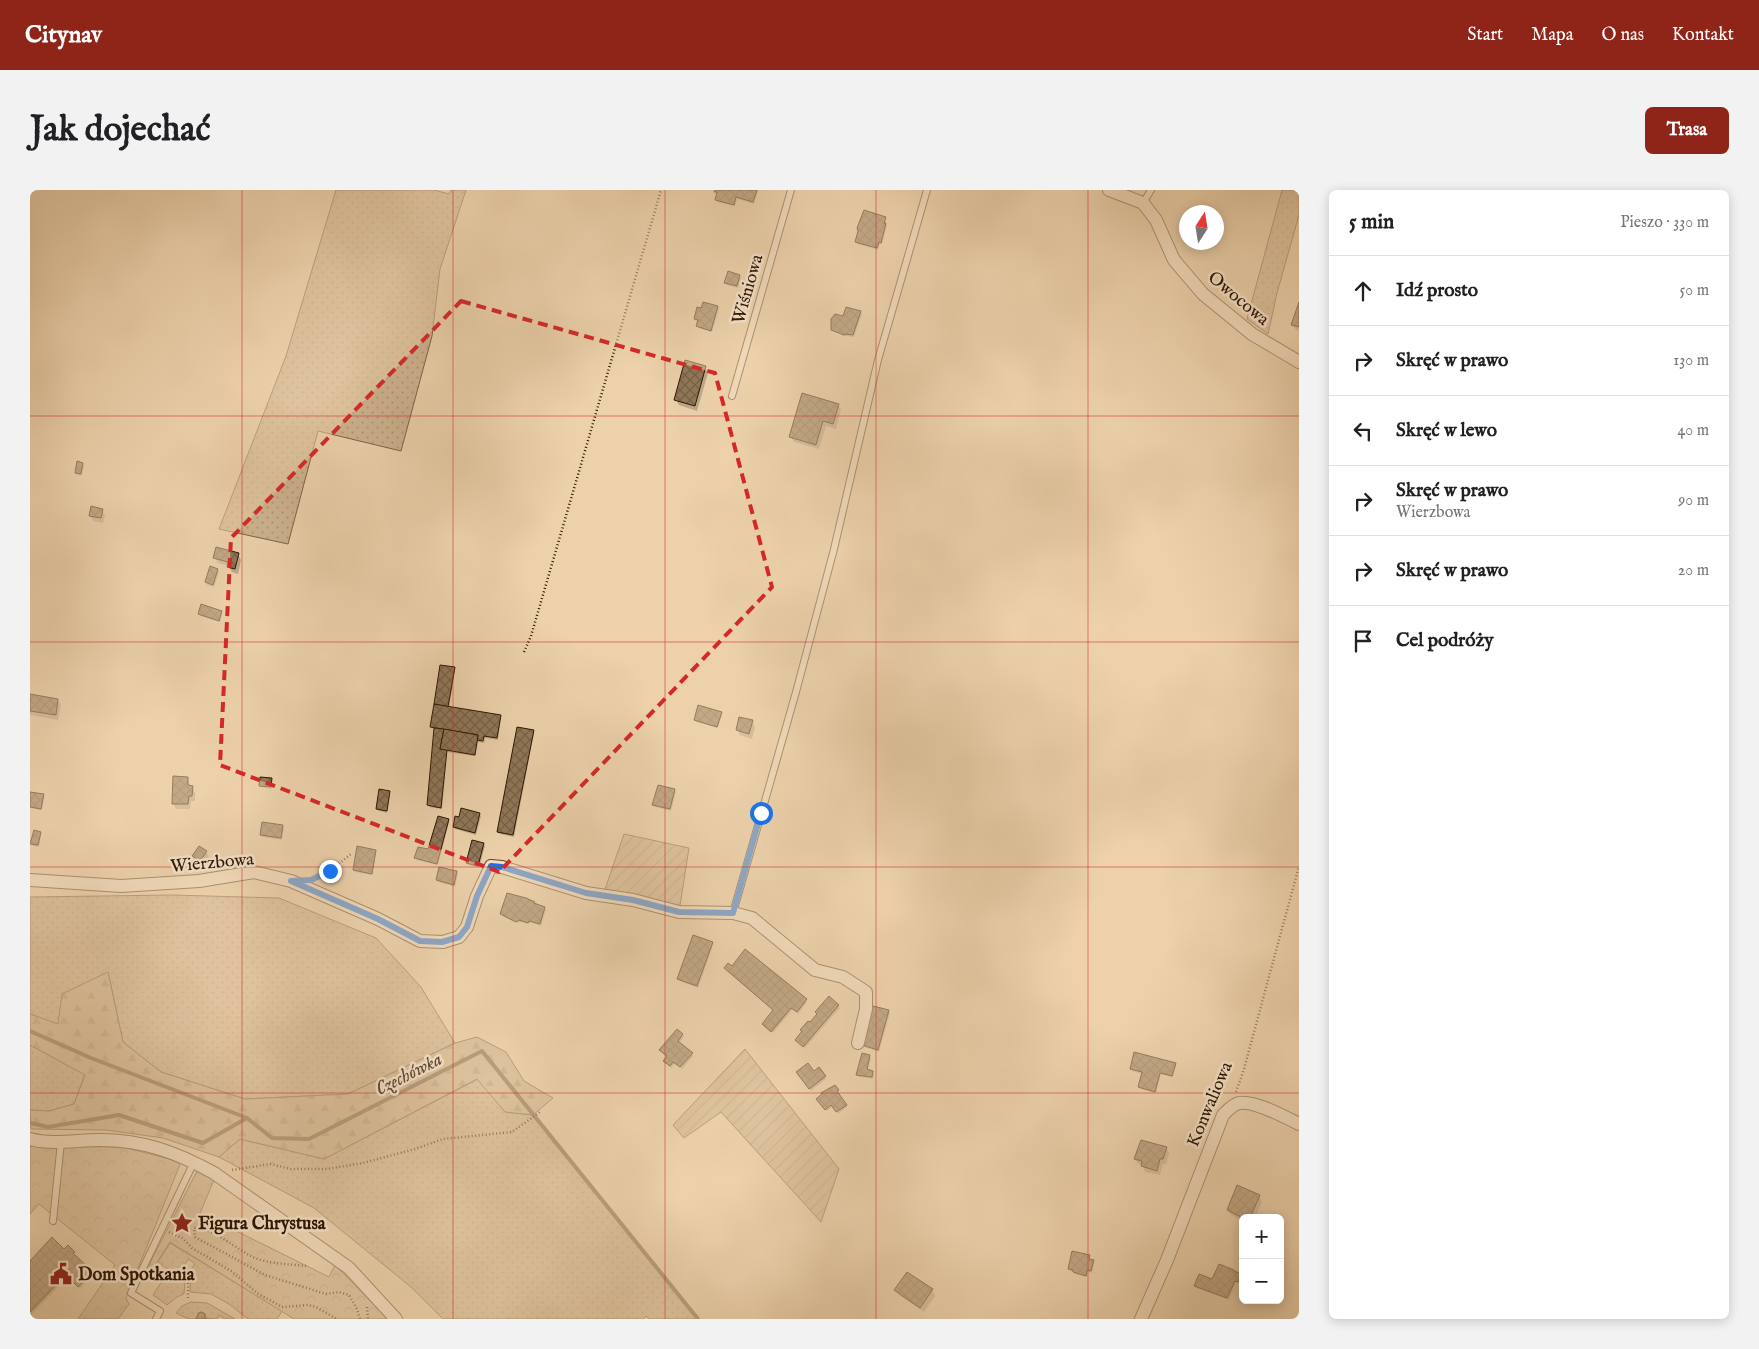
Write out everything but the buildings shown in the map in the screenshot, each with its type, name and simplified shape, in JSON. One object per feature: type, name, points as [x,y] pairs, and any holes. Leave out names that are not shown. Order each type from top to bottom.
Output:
[{"type":"street","points":[[1108,190],[1143,203]]},
{"type":"street","name":"Owocowa","points":[[1143,203],[1156,220],[1174,260],[1203,294],[1252,334],[1299,362]]},
{"type":"street","name":"Wierzbowa","points":[[30,880],[121,886],[199,881],[254,872],[291,881],[378,919],[420,941],[442,942],[459,937],[467,927],[477,896],[491,866],[502,867],[586,893],[633,900],[679,912],[733,913]]},
{"type":"street","points":[[733,913],[752,918],[815,970],[843,977],[866,992],[866,1009],[858,1043]]},
{"type":"street","points":[[1231,1107],[1240,1103],[1252,1103],[1299,1124]]},
{"type":"street","name":"Konwaliowa","points":[[1141,1319],[1167,1260],[1219,1123],[1231,1107]]},
{"type":"street","points":[[30,1139],[44,1141],[130,1141],[166,1150],[194,1162],[214,1173],[349,1268],[396,1319]]},
{"type":"lane","name":"Wiśniowa","points":[[732,396],[791,190]]},
{"type":"lane","points":[[733,913],[796,692],[834,549],[878,360],[928,190]]},
{"type":"lane","points":[[1143,203],[1151,190]]},
{"type":"lane","points":[[53,1221],[61,1140]]},
{"type":"lane","points":[[156,1319],[160,1312],[131,1293],[194,1162]]},
{"type":"path","points":[[524,652],[534,628],[661,190]]},
{"type":"path","points":[[291,881],[311,880],[330,871],[351,854]]},
{"type":"path","name":"Konwaliowa","points":[[1231,1107],[1244,1069],[1299,866]]},
{"type":"path","points":[[214,1173],[271,1164],[291,1169],[327,1169],[372,1161],[443,1139],[512,1132],[540,1112]]},
{"type":"path","points":[[306,1266],[254,1257],[212,1231],[194,1228],[195,1236],[265,1275],[326,1294],[339,1292],[349,1295],[360,1319]]},
{"type":"path","points":[[160,1231],[171,1232],[182,1238],[192,1248],[231,1271],[258,1293],[282,1307],[308,1305],[316,1307],[337,1319]]},
{"type":"path","points":[[188,1267],[188,1298]]},
{"type":"highlighted area","points":[[461,301],[715,373],[772,587],[499,872],[220,765],[231,538]]},
{"type":"green space","points":[[336,190],[434,190],[449,194],[451,190],[466,190],[440,269],[432,336],[401,451],[318,431],[288,544],[219,529],[286,356]]},
{"type":"green space","points":[[1282,190],[1299,190],[1299,215],[1277,293],[1268,334],[1247,319]]},
{"type":"green space","points":[[624,834],[689,848],[679,912],[603,895]]},
{"type":"green space","points":[[173,895],[279,898],[376,938],[421,987],[455,1043],[348,1094],[245,1099],[161,1072],[123,1042],[108,972],[58,1025],[30,1014],[30,897]]},
{"type":"green space","points":[[108,972],[123,1042],[161,1072],[245,1099],[348,1094],[455,1043],[477,1037],[506,1052],[524,1081],[553,1098],[533,1115],[505,1112],[477,1079],[324,1159],[240,1139],[219,1157],[163,1138],[106,1130],[31,1129],[30,1110],[49,1111],[74,1104],[85,1075],[30,1045],[30,1014],[58,1024],[62,994]]},
{"type":"green space","points":[[30,1045],[85,1074],[74,1104],[49,1111],[30,1110]]},
{"type":"green space","points":[[745,1049],[839,1169],[821,1222],[721,1112],[684,1138],[673,1125]]},
{"type":"green space","points":[[478,1079],[505,1112],[533,1115],[698,1319],[649,1319],[646,1316],[643,1319],[443,1319],[411,1287],[314,1208],[219,1157],[240,1139],[324,1159]]},
{"type":"green space","points":[[30,1146],[123,1147],[181,1162],[126,1298],[129,1304],[118,1319],[78,1319],[115,1265],[39,1204],[30,1214]]},
{"type":"green space","points":[[197,1171],[214,1180],[200,1213],[329,1277],[335,1265],[388,1319],[294,1319],[170,1242],[147,1278],[150,1263]]},
{"type":"green space","points":[[170,1243],[282,1311],[277,1319],[248,1319],[229,1304],[211,1294],[190,1292],[191,1269],[195,1264],[189,1259],[185,1264],[184,1294],[167,1305],[153,1295],[169,1270],[158,1262]]},
{"type":"green space","points":[[191,1302],[207,1303],[235,1319],[225,1319],[219,1315],[217,1319],[205,1318],[205,1314],[201,1312],[198,1313],[196,1319],[189,1319],[176,1313],[182,1306]]},
{"type":"waterway","name":"Czechówka","points":[[30,1031],[91,1058],[247,1118],[272,1138],[309,1139],[482,1051],[698,1319]]},
{"type":"waterway","points":[[30,1123],[48,1127],[119,1115],[203,1143],[247,1118]]},
{"type":"place","name":"Figura Chrystusa","points":[[182,1223]]},
{"type":"place","name":"Dom Spotkania","points":[[61,1274]]},
{"type":"route","points":[[330,871],[311,880],[291,881],[378,919],[420,941],[442,942],[459,937],[467,927],[477,896],[491,866],[502,867],[586,893],[633,900],[679,912],[733,913],[761,813]]}]
